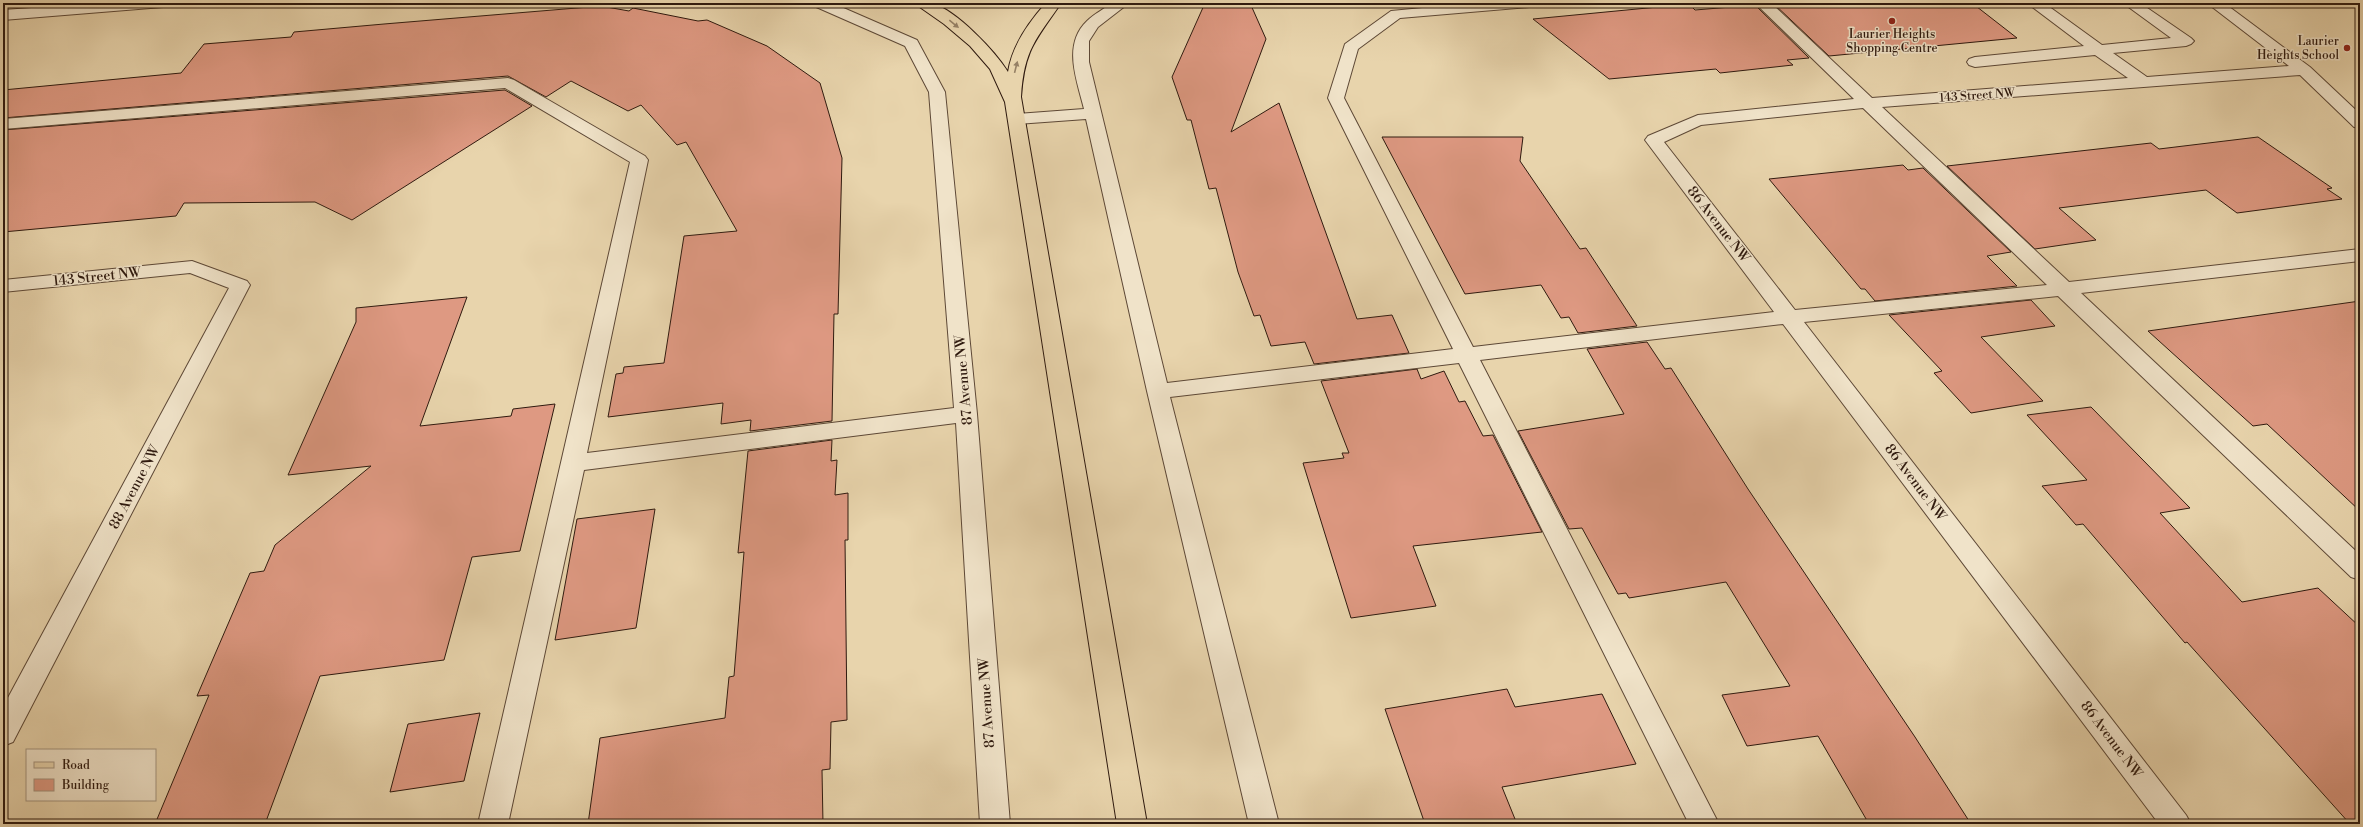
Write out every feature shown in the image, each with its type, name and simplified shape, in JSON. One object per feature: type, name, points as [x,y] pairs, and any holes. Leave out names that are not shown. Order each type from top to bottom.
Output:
[{"type":"main road","points":[[921,3],[947,19],[986,54],[1000,74],[1010,96],[1017,119]]},
{"type":"main road","points":[[1054,3],[1036,25],[1019,56],[1014,76],[1013,97],[1132,824]]},
{"type":"street","points":[[3,15],[163,3]]},
{"type":"street","name":"87 Avenue NW","points":[[819,3],[911,43],[938,92],[966,414],[994,824]]},
{"type":"street","points":[[1122,3],[1092,24],[1081,41],[1081,62],[1158,391],[1264,824]]},
{"type":"street","points":[[1530,3],[1396,14],[1352,47],[1336,98],[1704,824]]},
{"type":"street","points":[[1762,3],[2360,570]]},
{"type":"street","points":[[2034,3],[2143,82]]},
{"type":"street","points":[[1975,62],[2186,41],[2130,3]]},
{"type":"street","points":[[2214,3],[2304,70],[2360,123]]},
{"type":"street","name":"143 Street NW","points":[[1654,140],[1698,120],[1868,103],[2304,70]]},
{"type":"street","points":[[3,124],[508,83],[639,160],[574,463],[493,824]]},
{"type":"street","points":[[1017,119],[1092,113]]},
{"type":"street","name":"86 Avenue NW","points":[[1654,140],[2176,824]]},
{"type":"street","points":[[1158,391],[1790,317],[2064,289],[2360,255]]},
{"type":"street","name":"143 Street NW","points":[[3,286],[192,267]]},
{"type":"street","name":"88 Avenue NW","points":[[3,734],[240,285],[192,267]]},
{"type":"street","points":[[574,463],[966,414]]},
{"type":"building","points":[[1205,3],[1250,3],[1266,39],[1231,132],[1279,103],[1357,319],[1392,315],[1409,353],[1314,364],[1305,342],[1271,346],[1260,315],[1254,316],[1238,272],[1216,188],[1209,189],[1191,120],[1187,120],[1172,77]]},
{"type":"building","name":"Laurier Heights Shopping Centre","points":[[1773,3],[1972,3],[2017,38],[1829,56]]},
{"type":"building","points":[[1689,4],[1695,10],[1755,5],[1809,58],[1787,60],[1793,65],[1720,73],[1716,69],[1609,79],[1533,19]]},
{"type":"building","points":[[601,6],[629,11],[633,8],[698,21],[707,20],[767,46],[820,83],[842,158],[838,314],[834,314],[832,421],[750,431],[751,420],[721,424],[723,403],[608,417],[616,374],[623,373],[624,367],[664,363],[684,236],[737,231],[686,142],[677,145],[641,105],[628,111],[571,81],[546,97],[508,76],[3,118],[3,90],[181,73],[204,44],[291,37],[294,32]]},
{"type":"building","points":[[505,90],[532,106],[352,220],[315,202],[184,203],[176,216],[3,232],[3,130]]},
{"type":"building","points":[[1382,137],[1523,137],[1520,161],[1580,249],[1586,248],[1637,326],[1578,333],[1569,317],[1561,318],[1541,285],[1465,294]]},
{"type":"building","points":[[2258,137],[2332,188],[2327,189],[2342,199],[2237,213],[2206,190],[2059,208],[2096,240],[2035,249],[1947,166],[2151,143],[2159,149]]},
{"type":"building","points":[[1903,165],[1908,170],[1923,168],[2011,252],[1987,256],[2017,286],[1875,301],[1865,289],[1861,289],[1769,179]]},
{"type":"building","points":[[467,297],[420,426],[511,416],[513,409],[555,404],[520,551],[472,557],[444,660],[320,676],[265,824],[155,824],[209,695],[197,696],[250,573],[264,571],[275,545],[371,466],[288,475],[356,322],[356,308]]},
{"type":"building","points":[[2031,300],[2055,326],[1981,337],[2043,401],[1971,413],[1934,373],[1942,371],[1889,315]]},
{"type":"building","points":[[2360,301],[2360,511],[2267,424],[2253,426],[2148,331]]},
{"type":"building","points":[[1647,342],[1665,369],[1671,368],[1748,489],[1915,737],[1971,824],[1869,824],[1818,736],[1747,746],[1722,695],[1790,686],[1726,582],[1629,598],[1626,593],[1618,594],[1582,528],[1569,529],[1518,431],[1624,414],[1587,349]]},
{"type":"building","points":[[1417,369],[1421,379],[1444,371],[1459,402],[1465,401],[1483,436],[1493,435],[1542,532],[1413,546],[1436,606],[1351,618],[1303,463],[1344,458],[1342,453],[1349,453],[1321,381]]},
{"type":"building","points":[[2091,407],[2190,508],[2160,513],[2242,602],[2318,588],[2360,627],[2360,824],[2350,824],[2187,642],[2185,643],[2083,524],[2076,525],[2042,486],[2087,480],[2027,415]]},
{"type":"building","points":[[832,440],[831,461],[837,460],[835,495],[848,493],[848,540],[845,540],[847,720],[831,722],[830,769],[822,770],[823,824],[588,824],[600,738],[725,718],[729,677],[734,676],[744,552],[738,553],[748,451]]},
{"type":"building","points":[[655,509],[636,628],[555,640],[577,519]]},
{"type":"building","points":[[1507,689],[1515,707],[1602,694],[1636,764],[1502,787],[1517,824],[1425,824],[1385,709]]},
{"type":"building","points":[[480,713],[464,781],[390,792],[408,724]]},
{"type":"place","name":"Laurier Heights Shopping Centre","points":[[1892,21]]},
{"type":"place","name":"Laurier Heights School","points":[[2347,48]]}]
